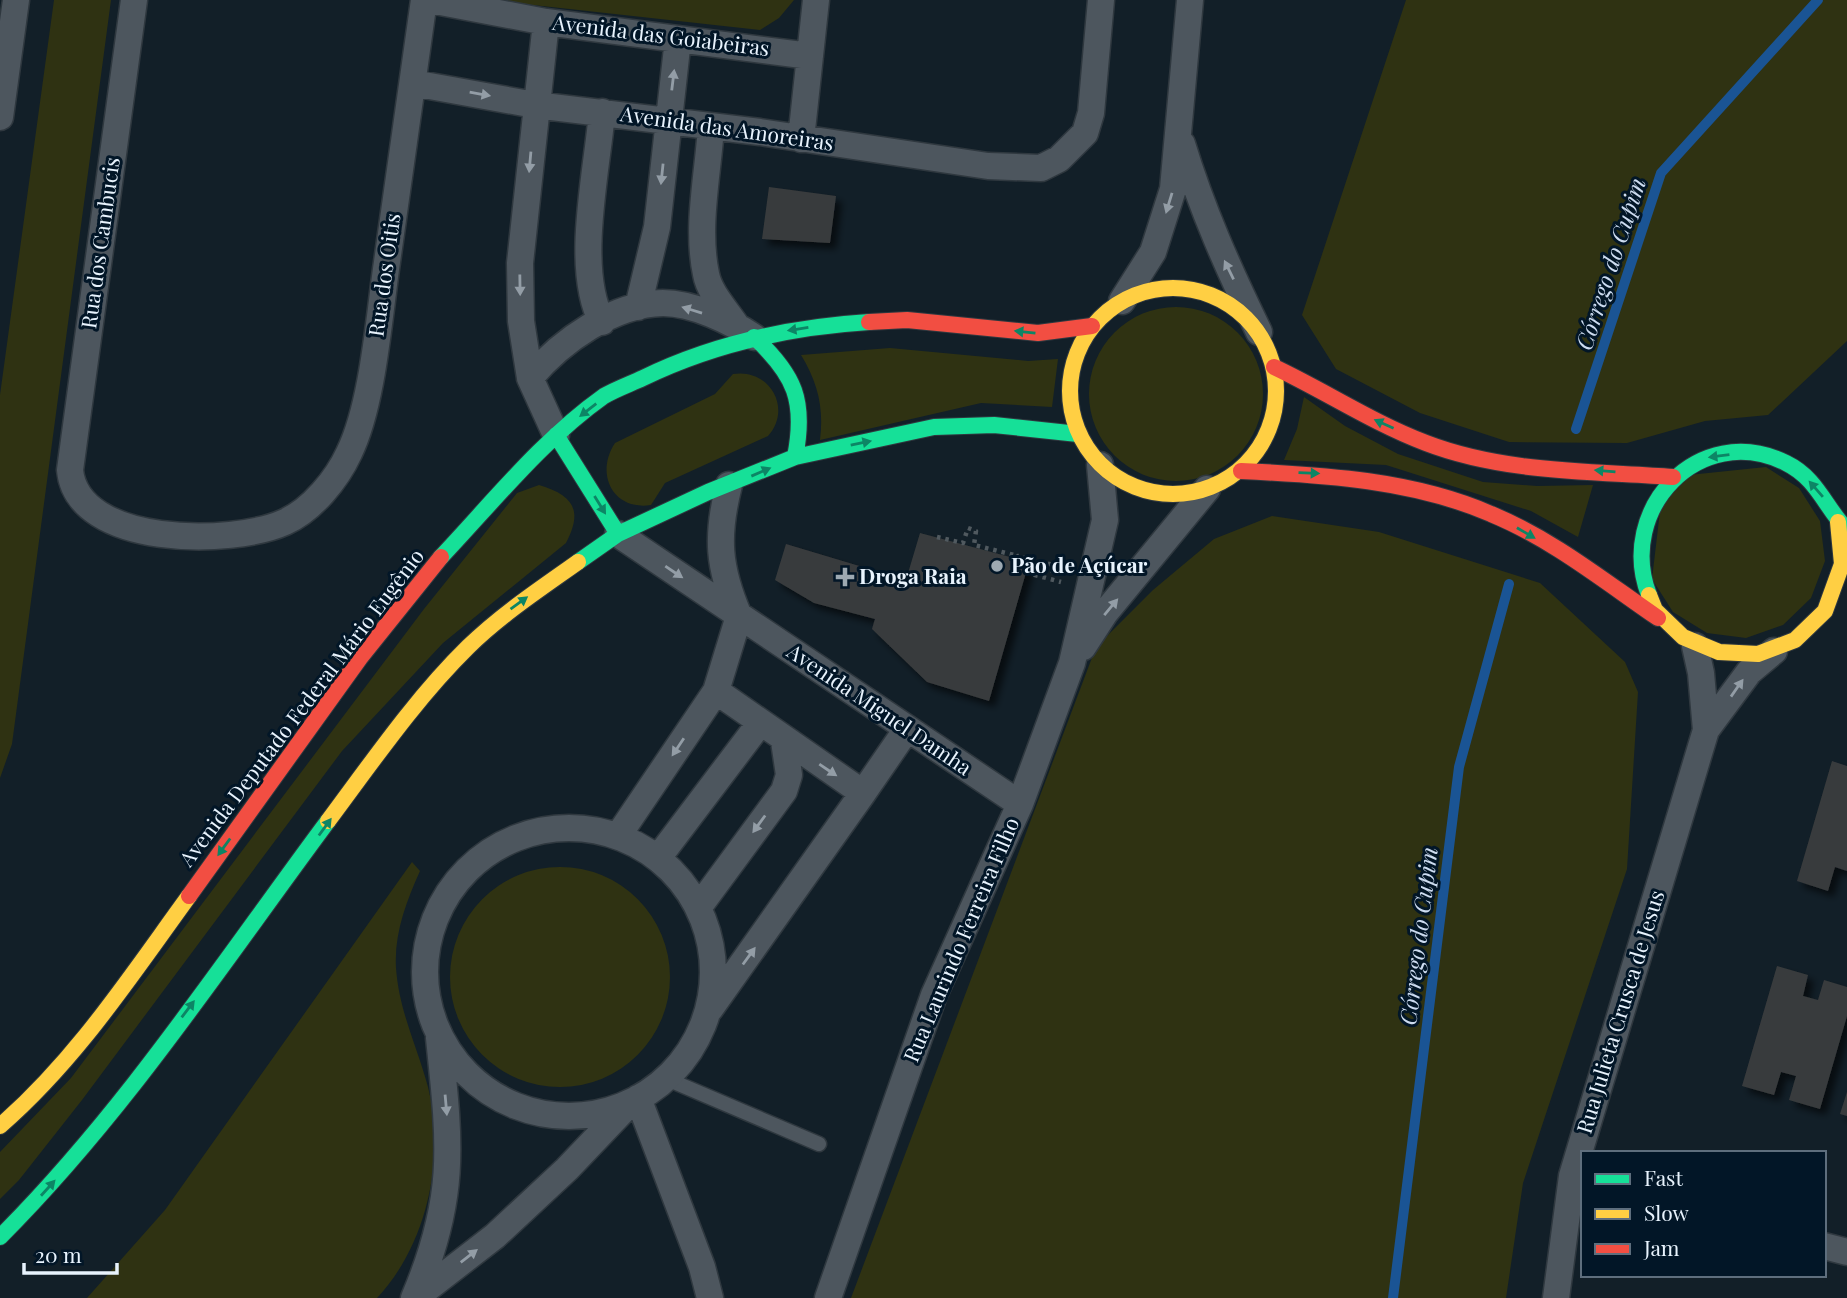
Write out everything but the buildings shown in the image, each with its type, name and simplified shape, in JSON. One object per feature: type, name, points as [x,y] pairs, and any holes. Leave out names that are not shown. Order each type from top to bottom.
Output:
[{"type":"street","points":[[0,117],[16,0]]},
{"type":"street","name":"Rua dos Cambucis","points":[[134,0],[77,406],[70,470],[71,486],[89,509],[118,525],[172,535],[245,532],[286,522]]},
{"type":"street","name":"Rua dos Oitis","points":[[286,522],[313,501],[335,477],[350,452],[360,421],[375,348],[424,0]]},
{"type":"street","name":"Avenida das Goiabeiras","points":[[430,0],[546,22],[810,55]]},
{"type":"street","points":[[801,139],[816,0]]},
{"type":"street","name":"Avenida das Amoreiras","points":[[413,83],[535,104],[988,166],[1041,168],[1059,159],[1085,133],[1091,113],[1101,0]]},
{"type":"street","points":[[1179,135],[1203,212],[1274,367],[1277,405],[1265,441],[1241,471],[1207,489],[1169,495],[1132,486],[1100,465],[1078,434],[1069,397],[1074,359],[1092,326],[1122,301],[1153,252],[1173,188],[1191,0]]},
{"type":"street","points":[[546,22],[535,104],[520,263],[521,321],[530,378],[556,435],[618,534]]},
{"type":"street","points":[[638,307],[657,227],[678,39]]},
{"type":"street","points":[[602,113],[589,267],[592,296],[602,321]]},
{"type":"street","points":[[711,127],[704,223],[706,273],[714,293],[745,331],[790,376],[800,402],[802,430],[795,457]]},
{"type":"street","points":[[1122,301],[1158,289],[1196,290],[1231,305],[1258,332]]},
{"type":"street","points":[[530,378],[549,355],[602,321],[638,307],[665,303],[688,307],[745,331]]},
{"type":"street","name":"Avenida Deputado Federal Mário Eugênio","points":[[0,1126],[40,1091],[89,1034],[360,658],[426,573],[556,435],[606,395],[745,331],[907,320],[1038,334],[1092,326]]},
{"type":"street","points":[[1274,367],[1317,385],[1365,415],[1427,443],[1483,460],[1673,477]]},
{"type":"street","points":[[0,1237],[48,1189],[108,1116],[386,743],[427,692],[467,648],[512,608],[618,534],[795,457],[934,428],[994,425],[1078,434]]},
{"type":"street","points":[[1663,621],[1643,587],[1638,547],[1648,508],[1673,477],[1707,457],[1747,452],[1786,463],[1818,487],[1842,526],[1843,561],[1833,600],[1808,632]]},
{"type":"street","name":"Rua Laurindo Ferreira Filho","points":[[828,1298],[934,995],[1020,804],[1072,663],[1105,520],[1100,465]]},
{"type":"street","points":[[1241,471],[1324,474],[1399,486],[1468,504],[1517,527],[1566,556],[1663,621],[1695,646],[1734,657],[1774,651],[1808,632],[1832,626]]},
{"type":"street","points":[[618,836],[716,691],[739,616],[726,584],[720,551],[721,518],[729,485]]},
{"type":"street","name":"Rua Laurindo Ferreira Filho","points":[[1072,663],[1105,613],[1207,489]]},
{"type":"street","name":"Avenida Miguel Damha","points":[[618,534],[1020,804]]},
{"type":"street","name":"Rua Julieta Crusca de Jesus","points":[[1695,646],[1701,673],[1706,730]]},
{"type":"street","name":"Rua Julieta Crusca de Jesus","points":[[1585,1151],[1706,730],[1749,672],[1774,651]]},
{"type":"street","points":[[716,691],[784,741],[863,793]]},
{"type":"street","points":[[658,858],[760,723]]},
{"type":"street","points":[[414,1298],[495,1236],[567,1169],[633,1101],[667,1079],[693,1048],[709,1011],[907,729]]},
{"type":"street","points":[[698,908],[784,791],[789,775],[784,741]]},
{"type":"street","points":[[414,1298],[433,1253],[446,1203],[450,1151],[439,1037],[423,983],[430,928],[456,879],[499,844],[553,828],[618,836],[658,858],[698,908],[713,958],[709,1011]]},
{"type":"street","points":[[439,1037],[472,1080],[519,1109],[574,1117],[633,1101]]},
{"type":"street","points":[[633,1101],[702,1266],[710,1298]]},
{"type":"street","name":"Rua Julieta Crusca de Jesus","points":[[1556,1298],[1577,1177]]},
{"type":"street","points":[[1826,1247],[1847,1252]]},
{"type":"lane","points":[[667,1079],[819,1144]]},
{"type":"path","points":[[937,537],[963,543],[968,528],[976,531],[974,545],[1061,567],[1060,573],[1037,567],[1035,575],[1089,591]]},
{"type":"green space","points":[[54,0],[111,0],[12,744],[0,778],[0,395]]},
{"type":"green space","points":[[487,0],[794,0],[779,18],[760,30]]},
{"type":"green space","points":[[1406,0],[1847,0],[1847,341],[1768,415],[1705,421],[1627,443],[1509,442],[1420,413],[1336,369],[1302,315]]},
{"type":"green space","points":[[1176,307],[1209,314],[1238,332],[1256,361],[1263,394],[1256,427],[1238,456],[1209,474],[1176,481],[1143,474],[1114,456],[1096,427],[1089,394],[1096,361],[1114,332],[1143,314]]},
{"type":"green space","points":[[890,348],[1028,361],[1058,359],[1052,407],[981,403],[820,440],[818,396],[812,376],[801,355]]},
{"type":"green space","points":[[733,374],[757,377],[773,392],[778,414],[768,436],[665,483],[651,505],[637,505],[617,496],[607,477],[609,455],[615,443],[715,394]]},
{"type":"green space","points":[[1304,397],[1345,426],[1398,454],[1483,482],[1537,486],[1593,485],[1578,537],[1531,511],[1386,465],[1284,460],[1297,429]]},
{"type":"green space","points":[[1766,467],[1799,488],[1820,521],[1825,561],[1811,598],[1783,625],[1746,638],[1707,633],[1673,612],[1652,579],[1661,503],[1689,475]]},
{"type":"green space","points":[[539,485],[560,494],[572,505],[574,521],[566,543],[443,643],[342,751],[82,1100],[19,1180],[0,1199],[0,1152],[71,1078],[424,609],[517,493]]},
{"type":"green space","points":[[1272,516],[1379,532],[1540,583],[1625,662],[1638,692],[1627,869],[1523,1183],[1506,1298],[851,1298],[1096,647],[1153,590],[1214,539]]},
{"type":"green space","points":[[412,862],[420,871],[402,918],[396,968],[405,1014],[428,1087],[435,1142],[428,1199],[420,1226],[409,1253],[394,1277],[377,1298],[87,1298],[165,1210]]},
{"type":"green space","points":[[549,867],[571,867],[602,875],[621,885],[638,899],[652,916],[662,935],[670,977],[662,1019],[652,1038],[638,1055],[621,1069],[602,1079],[571,1087],[549,1087],[508,1074],[490,1062],[475,1047],[458,1019],[450,988],[450,966],[463,925],[475,907],[490,892],[518,875]]},
{"type":"waterway","name":"Córrego do Cupim","points":[[1576,429],[1661,173],[1818,0]]},
{"type":"waterway","name":"Córrego do Cupim","points":[[1393,1298],[1459,767],[1509,584]]},
{"type":"traffic: fast","points":[[441,557],[539,452],[581,413],[609,393],[670,366],[725,346],[810,328],[869,322]]},
{"type":"traffic: fast","points":[[754,337],[779,364],[794,390],[799,420],[795,457]]},
{"type":"traffic: fast","points":[[578,562],[618,534],[708,492],[795,457],[934,427],[994,425],[1078,434]]},
{"type":"traffic: fast","points":[[556,435],[618,534]]},
{"type":"traffic: fast","points":[[1649,595],[1642,563],[1644,532],[1655,505],[1672,481],[1696,463],[1723,454],[1754,453],[1797,469],[1813,485],[1847,530]]},
{"type":"traffic: fast","points":[[0,1237],[46,1189],[131,1088],[328,821]]},
{"type":"traffic: slow","points":[[1173,288],[1212,296],[1246,318],[1268,352],[1276,391],[1268,430],[1246,464],[1212,486],[1173,494],[1134,486],[1100,464],[1078,430],[1070,391],[1078,352],[1100,318],[1134,296],[1173,288]]},
{"type":"traffic: slow","points":[[1649,595],[1655,610],[1683,637],[1719,652],[1758,654],[1795,640],[1825,611],[1842,564],[1838,522]]},
{"type":"traffic: slow","points":[[328,821],[430,687],[468,647],[522,602],[578,562]]},
{"type":"traffic: slow","points":[[0,1126],[78,1046],[189,896]]},
{"type":"traffic: jam","points":[[869,322],[907,320],[1038,333],[1092,326]]},
{"type":"traffic: jam","points":[[1274,367],[1387,426],[1456,453],[1548,469],[1673,477]]},
{"type":"traffic: jam","points":[[1241,471],[1368,481],[1461,503],[1491,514],[1535,536],[1658,618]]},
{"type":"traffic: jam","points":[[189,896],[360,658],[441,557]]},
{"type":"place","name":"Pão de Açúcar","points":[[997,566]]},
{"type":"place","name":"Droga Raia","points":[[845,577]]}]
